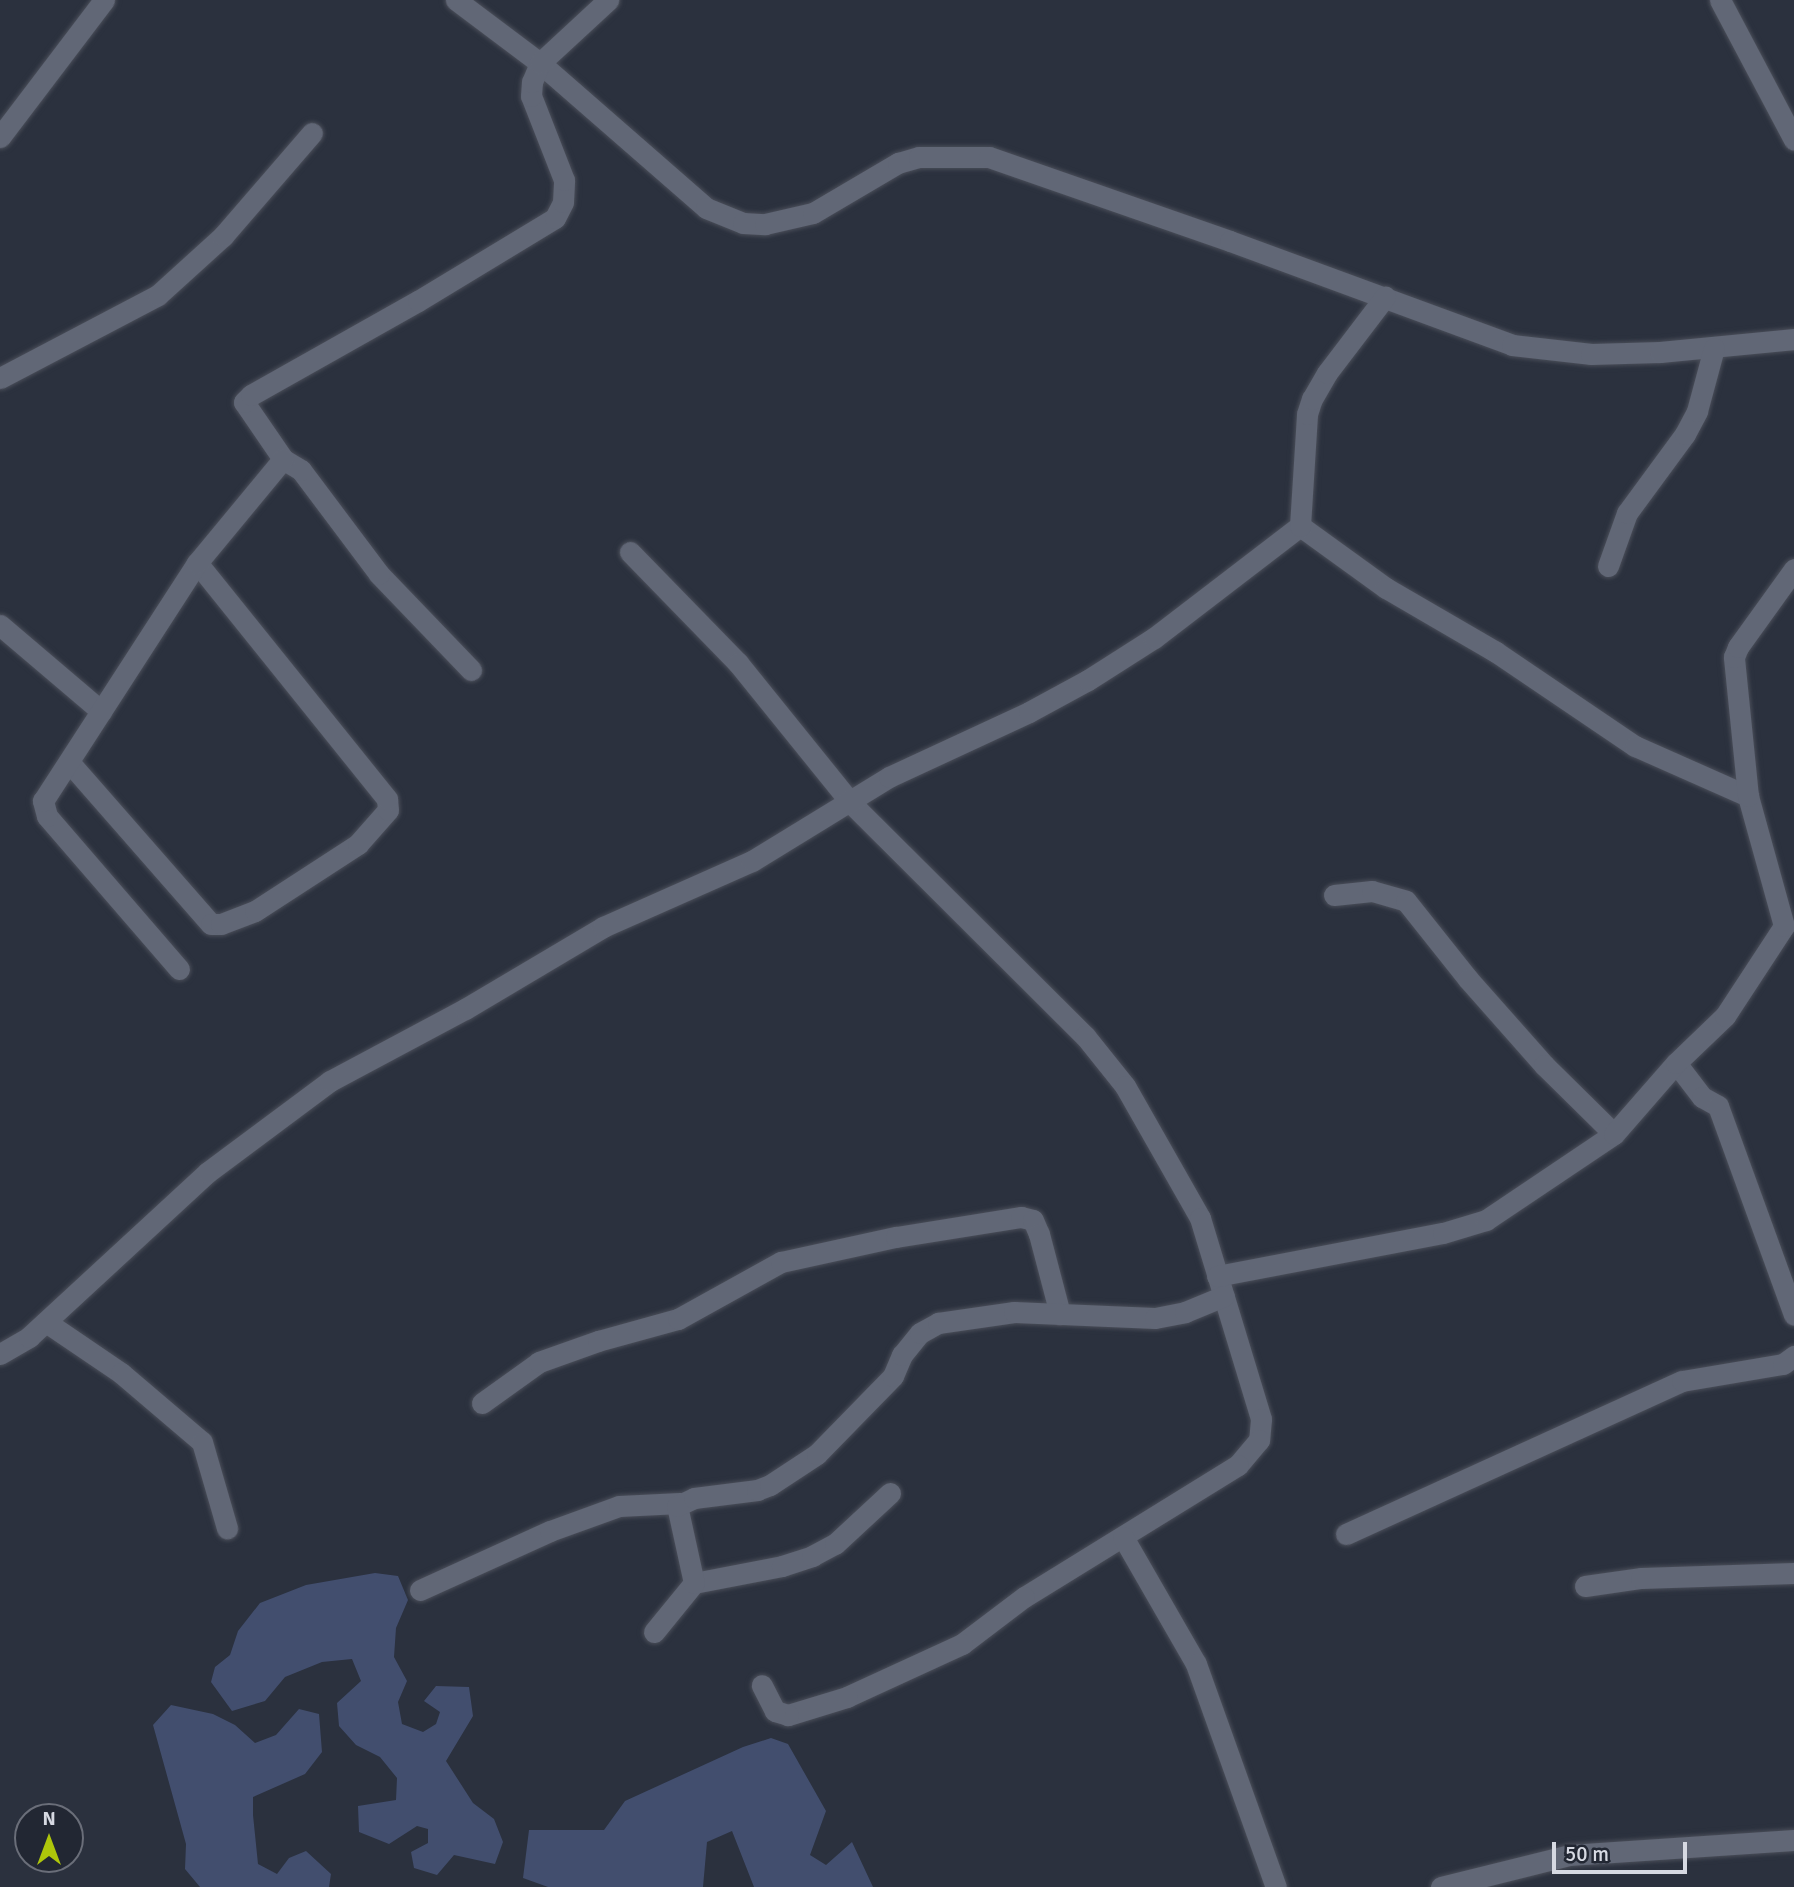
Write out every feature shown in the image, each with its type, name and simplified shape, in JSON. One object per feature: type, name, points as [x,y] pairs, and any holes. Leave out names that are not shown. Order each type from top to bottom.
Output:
[{"type":"street","points":[[0,137],[104,0]]},
{"type":"street","points":[[456,0],[540,63],[706,208],[724,218],[765,224],[813,213],[898,163],[919,157],[989,157],[1385,297],[1512,345],[1591,354],[1714,348],[1794,339]]},
{"type":"street","points":[[471,670],[379,574],[300,470],[284,459],[245,407],[247,397],[418,301],[559,212],[564,180],[530,89],[540,63],[608,0]]},
{"type":"street","points":[[1720,0],[1794,140]]},
{"type":"street","points":[[0,378],[158,295],[223,236],[312,133]]},
{"type":"street","points":[[0,1354],[29,1337],[208,1172],[330,1081],[465,1009],[539,962],[603,927],[752,861],[889,778],[1088,680],[1154,638],[1300,526],[1307,414],[1312,399],[1327,373],[1385,297]]},
{"type":"street","points":[[1608,566],[1627,513],[1685,434],[1697,411],[1714,348]]},
{"type":"street","points":[[179,970],[43,810],[44,797],[197,564],[284,459]]},
{"type":"street","points":[[1300,526],[1385,589],[1496,652],[1635,746],[1748,796]]},
{"type":"street","points":[[630,552],[738,663],[850,802],[1085,1036],[1125,1086],[1200,1218],[1262,1419],[1259,1440],[1238,1465],[1024,1597],[962,1644],[847,1697],[781,1715],[775,1711],[762,1685]]},
{"type":"street","points":[[69,762],[211,924],[221,924],[255,911],[358,844],[388,810],[387,799],[197,564]]},
{"type":"street","points":[[420,1590],[550,1531],[619,1506],[680,1503],[694,1498],[757,1490],[777,1481],[817,1454],[893,1376],[902,1355],[920,1333],[938,1323],[1014,1312],[1155,1318],[1185,1312],[1221,1286],[1443,1233],[1486,1220],[1614,1134],[1676,1063],[1725,1016],[1784,926],[1748,796],[1734,657],[1794,569]]},
{"type":"street","points":[[0,625],[101,710]]},
{"type":"street","points":[[1334,895],[1372,891],[1406,901],[1468,979],[1544,1065],[1614,1134]]},
{"type":"street","points":[[1676,1063],[1702,1097],[1718,1106],[1789,1273],[1794,1315]]},
{"type":"street","points":[[482,1402],[539,1362],[598,1341],[678,1319],[780,1262],[896,1237],[1021,1217],[1034,1220],[1060,1314]]},
{"type":"street","points":[[46,1322],[121,1373],[167,1409],[202,1442],[228,1528]]},
{"type":"street","points":[[1346,1534],[1682,1381],[1783,1364],[1794,1356]]},
{"type":"street","points":[[653,1632],[694,1583],[782,1566],[812,1556],[835,1544],[890,1493]]},
{"type":"street","points":[[680,1503],[676,1510],[694,1583]]},
{"type":"street","points":[[1123,1537],[1196,1664],[1276,1887]]},
{"type":"street","points":[[1585,1586],[1642,1578],[1794,1573]]},
{"type":"street","points":[[1441,1887],[1569,1855],[1794,1840]]},
{"type":"shaded area","points":[[375,1573],[398,1576],[408,1600],[396,1628],[394,1657],[407,1681],[398,1702],[402,1724],[423,1732],[436,1724],[440,1712],[424,1701],[436,1686],[469,1687],[473,1716],[446,1761],[473,1803],[494,1819],[503,1842],[495,1864],[454,1855],[437,1875],[414,1868],[411,1852],[428,1843],[428,1829],[417,1826],[389,1844],[359,1832],[358,1806],[396,1800],[397,1778],[380,1757],[356,1745],[339,1726],[337,1703],[361,1681],[352,1659],[322,1662],[285,1677],[265,1701],[232,1711],[211,1682],[215,1667],[230,1655],[238,1631],[260,1603],[306,1585]]},
{"type":"shaded area","points":[[171,1705],[213,1714],[235,1725],[255,1743],[276,1735],[299,1709],[319,1714],[322,1752],[305,1774],[253,1797],[253,1815],[258,1864],[277,1874],[289,1858],[306,1851],[331,1874],[329,1887],[200,1887],[185,1869],[186,1844],[153,1725]]},
{"type":"shaded area","points":[[771,1738],[788,1744],[826,1811],[810,1855],[826,1865],[852,1842],[873,1887],[754,1887],[732,1831],[707,1842],[703,1887],[548,1887],[523,1878],[529,1830],[604,1830],[625,1801],[743,1747]]}]
